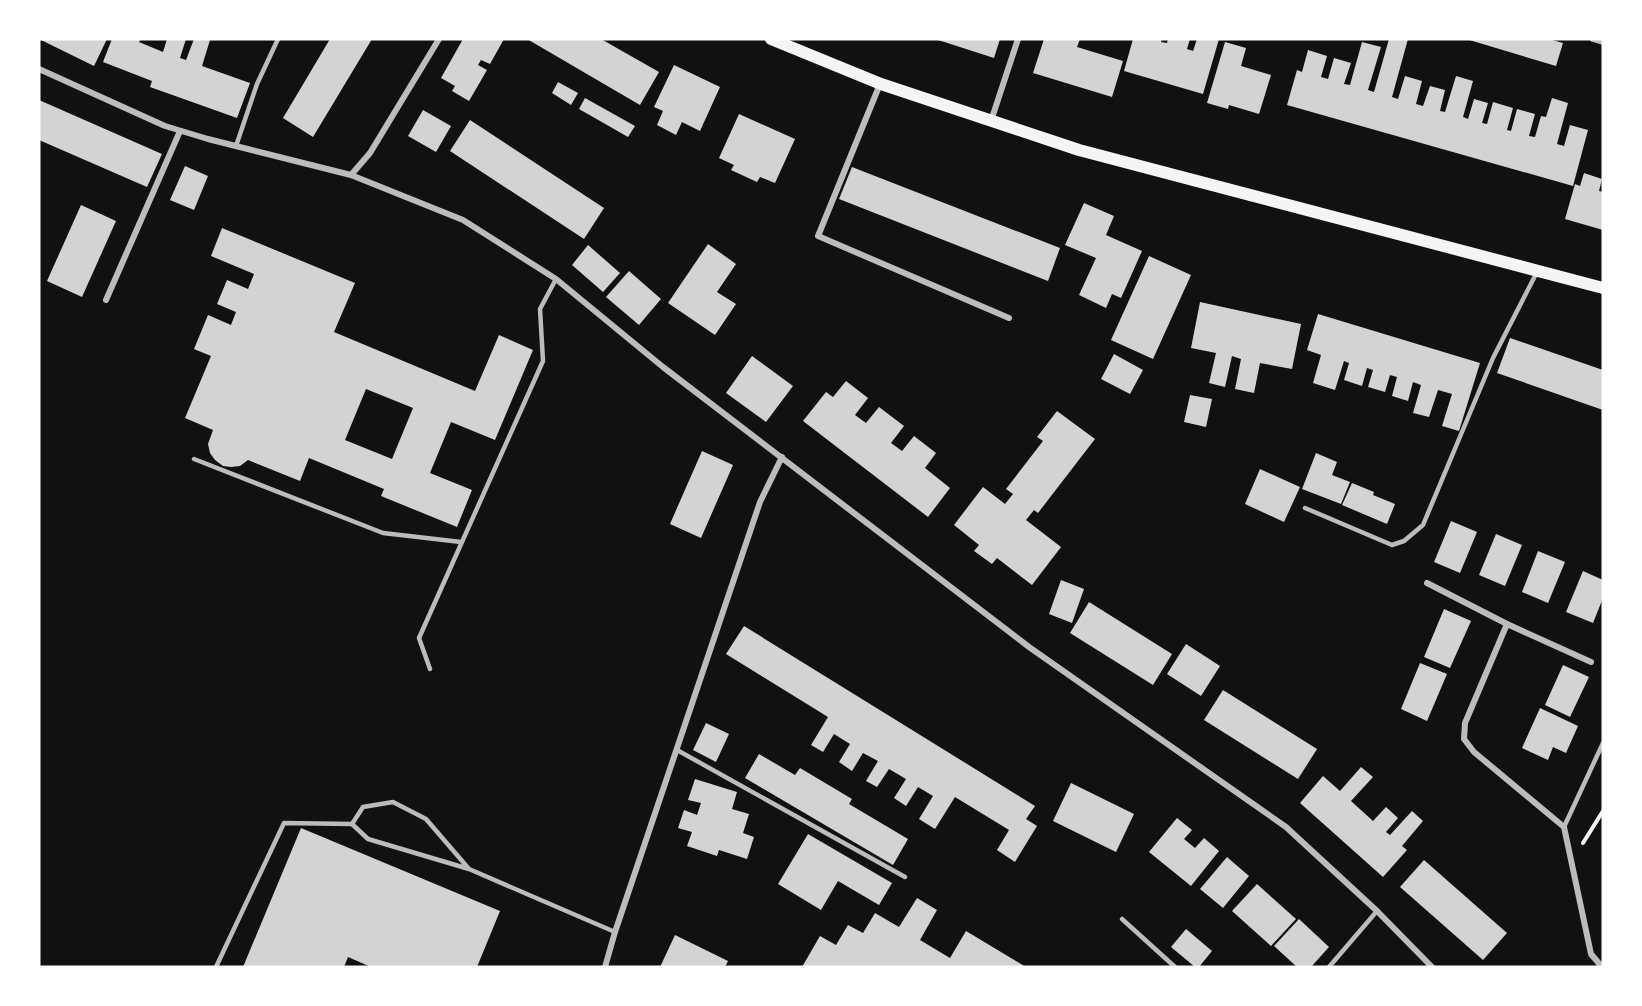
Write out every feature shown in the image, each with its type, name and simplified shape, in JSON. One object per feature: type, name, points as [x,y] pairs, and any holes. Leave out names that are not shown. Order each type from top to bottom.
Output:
[{"type":"main road","points":[[771,39],[881,84],[1078,150],[1538,269],[1603,288]]},
{"type":"street","points":[[351,176],[370,153],[439,39]]},
{"type":"street","points":[[991,122],[1018,39]]},
{"type":"street","points":[[1593,39],[1603,42]]},
{"type":"street","points":[[39,69],[149,120],[180,131],[351,176],[463,220],[556,279],[663,367],[1029,647],[1286,827],[1377,911],[1432,967]]},
{"type":"street","points":[[881,84],[818,236],[1009,318]]},
{"type":"street","points":[[106,300],[180,131]]},
{"type":"street","points":[[605,967],[760,502],[782,457]]},
{"type":"street","points":[[1427,583],[1507,624],[1590,662]]},
{"type":"street","points":[[1507,624],[1465,723],[1464,740],[1474,752],[1564,826],[1591,954],[1602,967]]},
{"type":"lane","points":[[236,146],[257,84],[278,39]]},
{"type":"lane","points":[[1305,508],[1392,545],[1404,541],[1423,525],[1493,358],[1538,269]]},
{"type":"lane","points":[[430,669],[419,638],[543,361],[540,309],[556,279]]},
{"type":"lane","points":[[194,459],[382,533],[461,542]]},
{"type":"lane","points":[[1564,826],[1603,743]]},
{"type":"lane","points":[[677,750],[905,877]]},
{"type":"lane","points":[[352,824],[363,807],[393,802],[426,819],[469,869]]},
{"type":"lane","points":[[216,967],[284,823],[352,824],[368,839],[469,869],[615,932]]},
{"type":"lane","points":[[1329,967],[1377,911]]},
{"type":"lane","points":[[1122,919],[1175,967]]},
{"type":"path","points":[[1571,862],[1603,811]]},
{"type":"building","points":[[39,39],[107,39],[94,66]]},
{"type":"building","points":[[112,39],[141,39],[139,42],[163,52],[167,39],[186,39],[180,58],[186,60],[194,39],[210,40],[202,66],[250,83],[237,118],[150,87],[152,81],[103,62]]},
{"type":"building","points":[[330,39],[372,39],[313,137],[283,118]]},
{"type":"building","points":[[463,39],[504,39],[490,64],[481,60],[478,65],[487,70],[469,101],[452,91],[455,86],[441,78]]},
{"type":"building","points":[[527,39],[601,39],[659,72],[640,105]]},
{"type":"building","points":[[935,39],[1000,39],[994,58]]},
{"type":"building","points":[[1044,39],[1080,39],[1077,47],[1123,61],[1112,97],[1033,73]]},
{"type":"building","points":[[1133,39],[1162,39],[1161,42],[1167,43],[1168,39],[1190,39],[1187,49],[1193,51],[1197,39],[1219,39],[1203,94],[1124,71]]},
{"type":"building","points":[[1389,39],[1408,39],[1392,97],[1398,99],[1405,76],[1422,81],[1416,104],[1423,106],[1430,86],[1445,90],[1440,111],[1445,112],[1456,76],[1473,81],[1463,117],[1468,119],[1474,99],[1488,103],[1482,123],[1487,124],[1493,102],[1513,108],[1507,130],[1511,131],[1517,109],[1535,114],[1529,136],[1535,137],[1541,116],[1546,117],[1552,98],[1568,103],[1557,144],[1564,146],[1570,125],[1588,130],[1573,186],[1287,105],[1297,70],[1302,72],[1308,50],[1327,56],[1321,77],[1328,79],[1334,58],[1351,63],[1344,84],[1350,85],[1362,42],[1381,47],[1368,90],[1374,92]]},
{"type":"building","points":[[1466,39],[1549,39],[1563,43],[1556,66]]},
{"type":"building","points":[[1225,42],[1246,48],[1241,66],[1271,75],[1259,114],[1229,105],[1228,109],[1207,103]]},
{"type":"building","points":[[674,65],[720,87],[700,131],[682,122],[676,135],[657,125],[663,111],[654,107]]},
{"type":"building","points":[[558,82],[578,93],[571,105],[552,93]]},
{"type":"building","points":[[585,98],[635,126],[628,137],[579,109]]},
{"type":"building","points":[[39,100],[162,154],[147,187],[39,140]]},
{"type":"building","points":[[423,110],[451,126],[436,152],[408,136]]},
{"type":"building","points":[[739,114],[795,139],[775,183],[760,177],[757,182],[731,170],[734,165],[719,158]]},
{"type":"building","points":[[470,120],[604,208],[584,239],[450,151]]},
{"type":"building","points":[[185,166],[208,176],[194,210],[170,200]]},
{"type":"building","points":[[852,167],[1060,248],[1048,281],[839,199]]},
{"type":"building","points":[[1584,173],[1602,179],[1599,191],[1603,192],[1603,230],[1565,219],[1575,184],[1580,186]]},
{"type":"building","points":[[1084,203],[1114,216],[1106,235],[1142,251],[1121,298],[1112,294],[1106,308],[1079,295],[1096,258],[1065,245]]},
{"type":"building","points":[[81,205],[116,221],[82,297],[47,281]]},
{"type":"building","points":[[222,228],[355,283],[334,332],[475,391],[499,335],[533,350],[495,440],[451,422],[430,473],[472,490],[457,527],[381,496],[384,489],[309,458],[300,481],[248,460],[240,466],[231,467],[223,466],[215,460],[208,444],[213,430],[185,418],[211,356],[194,349],[208,315],[231,325],[236,312],[217,304],[227,280],[248,289],[254,274],[211,256]],"holes":[[[366,389],[413,408],[392,459],[345,440]]]},
{"type":"building","points":[[708,244],[736,264],[717,292],[736,304],[715,335],[668,303]]},
{"type":"building","points":[[588,245],[620,273],[603,292],[572,265]]},
{"type":"building","points":[[1149,256],[1191,275],[1153,359],[1111,340]]},
{"type":"building","points":[[629,271],[661,299],[639,325],[606,297]]},
{"type":"building","points":[[1200,302],[1301,324],[1292,369],[1260,363],[1254,393],[1235,389],[1241,359],[1232,356],[1225,387],[1209,383],[1216,353],[1191,348]]},
{"type":"building","points":[[1318,314],[1480,363],[1459,431],[1442,426],[1452,394],[1438,390],[1429,417],[1413,413],[1421,385],[1413,382],[1408,401],[1392,396],[1397,377],[1390,375],[1385,392],[1368,387],[1373,370],[1367,368],[1362,386],[1344,380],[1349,363],[1344,361],[1335,390],[1313,383],[1321,355],[1307,350]]},
{"type":"building","points":[[1510,338],[1603,370],[1603,410],[1497,373]]},
{"type":"building","points":[[1114,354],[1143,370],[1130,394],[1101,379]]},
{"type":"building","points":[[752,356],[793,386],[766,422],[726,393]]},
{"type":"building","points":[[846,381],[868,398],[855,415],[866,423],[879,407],[904,426],[891,443],[902,451],[914,436],[936,453],[925,468],[950,488],[928,517],[803,421],[826,392],[833,397]]},
{"type":"building","points":[[1190,395],[1212,399],[1206,427],[1184,422]]},
{"type":"building","points":[[1057,411],[1095,439],[1038,513],[1034,510],[1026,520],[1061,547],[1032,585],[997,558],[992,564],[974,551],[979,545],[954,525],[983,487],[1005,504],[1013,494],[1006,489],[1043,441],[1037,437]]},
{"type":"building","points":[[702,451],[733,465],[701,538],[670,524]]},
{"type":"building","points":[[1316,453],[1337,462],[1332,475],[1350,482],[1341,504],[1302,489]]},
{"type":"building","points":[[1260,469],[1300,487],[1284,522],[1245,504]]},
{"type":"building","points":[[1352,483],[1395,504],[1387,524],[1342,505]]},
{"type":"building","points":[[1451,521],[1477,532],[1460,573],[1434,562]]},
{"type":"building","points":[[1496,534],[1522,545],[1505,586],[1479,575]]},
{"type":"building","points":[[1538,551],[1565,562],[1548,603],[1522,592]]},
{"type":"building","points":[[1583,571],[1603,580],[1603,598],[1593,623],[1566,612]]},
{"type":"building","points":[[1061,580],[1084,589],[1072,623],[1049,614]]},
{"type":"building","points":[[1089,602],[1172,654],[1153,685],[1070,633]]},
{"type":"building","points":[[1444,609],[1471,621],[1450,668],[1424,657]]},
{"type":"building","points":[[744,626],[1035,806],[1026,819],[1037,826],[1015,862],[997,850],[1009,830],[955,797],[935,829],[919,819],[933,796],[918,787],[906,806],[894,798],[906,779],[889,769],[877,787],[866,781],[878,761],[863,753],[852,771],[839,762],[850,744],[834,734],[823,752],[811,745],[828,717],[726,654]]},
{"type":"building","points":[[1186,644],[1220,666],[1201,696],[1167,674]]},
{"type":"building","points":[[1420,663],[1447,674],[1427,721],[1401,709]]},
{"type":"building","points":[[1563,665],[1589,677],[1570,717],[1545,705]]},
{"type":"building","points":[[1223,690],[1317,749],[1298,779],[1204,720]]},
{"type":"building","points":[[1540,708],[1578,726],[1566,753],[1553,747],[1548,760],[1522,748]]},
{"type":"building","points":[[706,723],[729,734],[716,762],[693,750]]},
{"type":"building","points":[[759,754],[795,775],[800,768],[852,799],[849,804],[908,839],[893,865],[745,778]]},
{"type":"building","points":[[1361,767],[1373,777],[1351,801],[1373,821],[1386,807],[1398,818],[1386,832],[1390,835],[1412,811],[1423,821],[1402,846],[1407,850],[1383,877],[1300,803],[1323,776],[1340,791]]},
{"type":"building","points":[[695,779],[737,792],[732,809],[749,814],[743,833],[754,837],[747,859],[719,850],[717,856],[687,846],[692,832],[678,828],[684,810],[697,815],[701,803],[688,800]]},
{"type":"building","points":[[1071,783],[1134,814],[1116,852],[1053,821]]},
{"type":"building","points":[[1177,818],[1192,830],[1184,839],[1195,848],[1204,838],[1219,851],[1191,886],[1149,852]]},
{"type":"building","points":[[301,828],[500,911],[477,967],[371,967],[348,957],[344,967],[243,967]]},
{"type":"building","points":[[808,834],[892,883],[879,905],[838,881],[821,910],[778,884]]},
{"type":"building","points":[[1227,857],[1249,876],[1223,908],[1200,889]]},
{"type":"building","points":[[1424,860],[1507,933],[1483,960],[1400,887]]},
{"type":"building","points":[[1257,884],[1296,919],[1271,946],[1232,911]]},
{"type":"building","points":[[917,898],[937,910],[920,940],[950,958],[966,931],[1026,967],[802,967],[820,936],[836,945],[848,925],[863,933],[875,913],[899,927]]},
{"type":"building","points":[[1299,919],[1329,947],[1311,967],[1297,967],[1274,946]]},
{"type":"building","points":[[1186,929],[1212,951],[1199,967],[1195,967],[1171,947]]},
{"type":"building","points":[[675,935],[728,961],[725,967],[660,967]]}]
